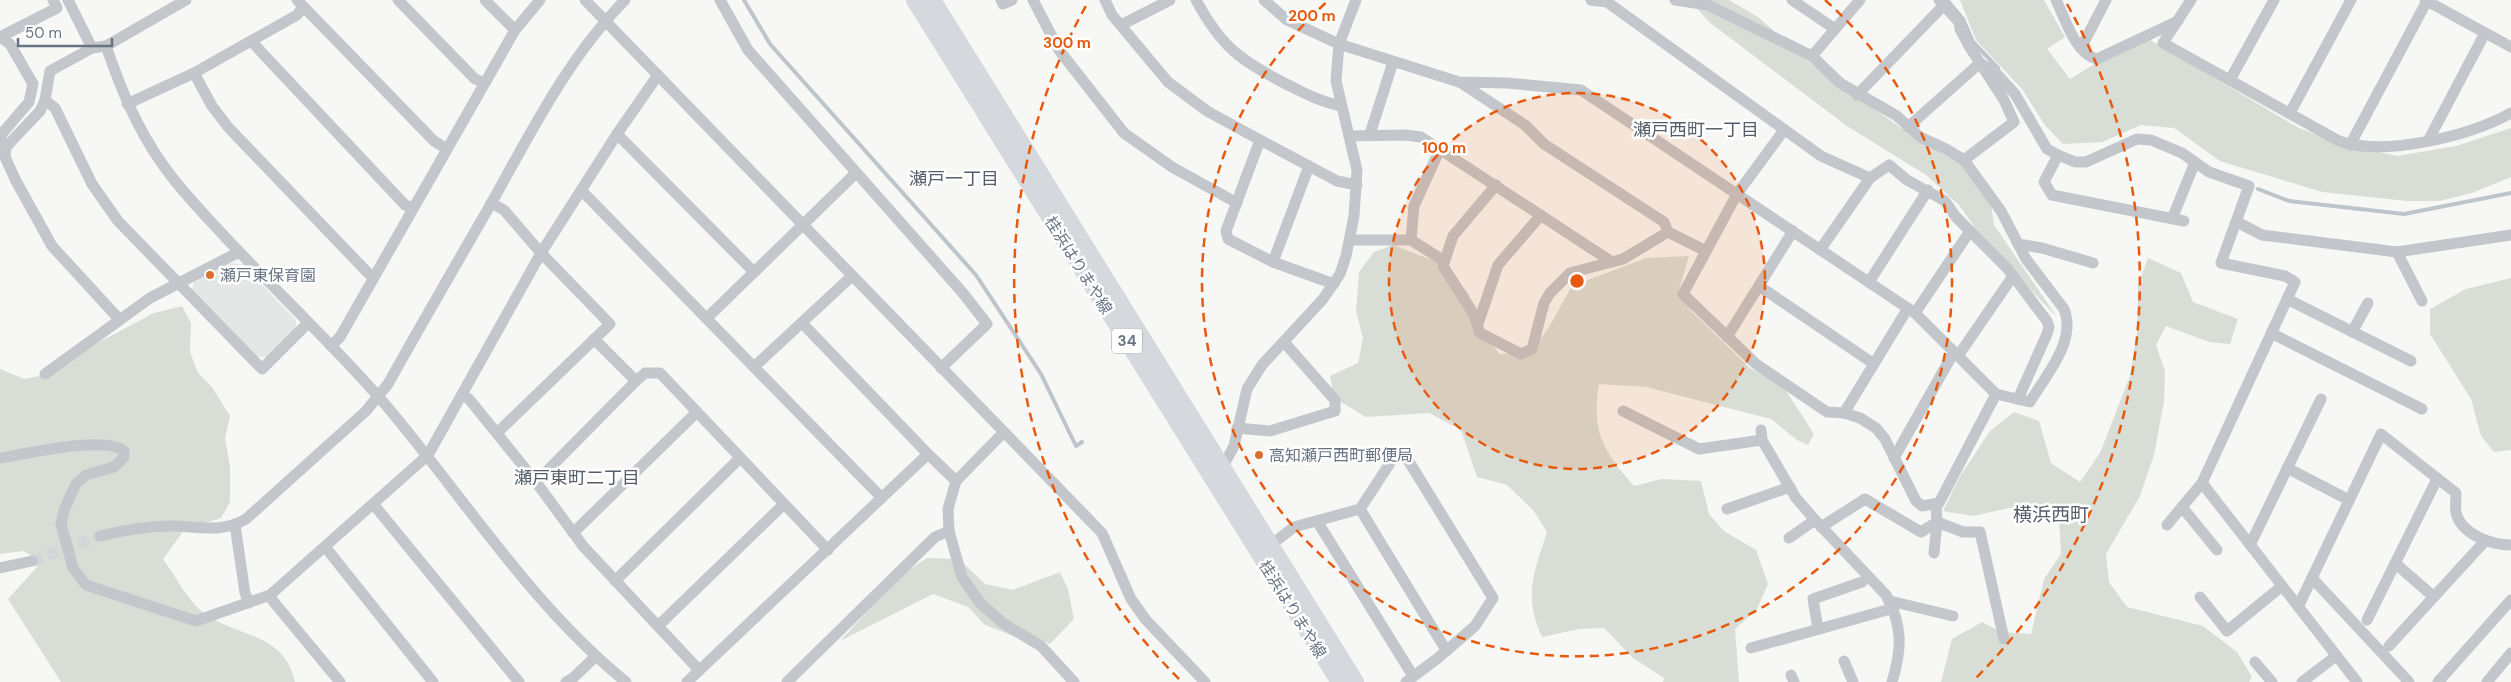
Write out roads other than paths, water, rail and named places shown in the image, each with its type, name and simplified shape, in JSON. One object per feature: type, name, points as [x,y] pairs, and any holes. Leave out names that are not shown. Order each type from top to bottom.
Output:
[{"type":"main road","name":"桂浜はりまや線","points":[[915,0],[1265,550],[1355,682]]},
{"type":"main road","name":"桂浜はりまや線","points":[[932,0],[1218,475]]},
{"type":"main road","name":"桂浜はりまや線","points":[[1265,550],[1340,682]]},
{"type":"street","points":[[53,0],[57,8],[0,37],[10,44],[33,84],[29,102],[2,140],[4,157],[33,215],[52,246],[119,318]]},
{"type":"street","points":[[68,0],[92,48]]},
{"type":"street","points":[[2,140],[40,111],[45,100],[50,71],[92,48],[106,46],[186,0]]},
{"type":"street","points":[[398,0],[474,79],[485,83]]},
{"type":"street","points":[[485,0],[515,30]]},
{"type":"street","points":[[331,346],[340,336],[515,30],[540,0]]},
{"type":"street","points":[[585,0],[1102,533],[1131,598],[1146,620],[1205,682]]},
{"type":"street","points":[[100,536],[133,528],[170,526],[214,530],[235,525],[253,513],[366,411],[378,397],[492,203],[539,117],[584,47],[625,0]]},
{"type":"street","points":[[720,0],[748,50],[962,292],[987,324],[941,368]]},
{"type":"street","points":[[1001,0],[1003,4],[1012,0]]},
{"type":"street","points":[[1033,0],[1059,50],[1124,133],[1172,167],[1236,203]]},
{"type":"street","points":[[1105,0],[1112,15],[1168,82],[1207,111],[1337,181],[1356,185]]},
{"type":"street","points":[[1121,26],[1170,0]]},
{"type":"street","points":[[1196,0],[1210,27],[1250,65],[1323,103],[1341,106]]},
{"type":"street","points":[[1264,0],[1287,20],[1340,44],[1459,82],[1507,83],[1581,90],[1912,311],[1996,394],[2030,402],[2064,344],[2068,331],[2064,309],[2026,259],[2001,212],[1964,160],[1920,137],[1897,116],[1857,95],[1840,83],[1812,56],[1708,6],[1675,0]]},
{"type":"street","points":[[1218,475],[1234,446],[1247,390],[1262,365],[1334,284],[1340,274],[1350,240],[1356,170],[1336,81],[1340,44],[1356,0]]},
{"type":"street","points":[[1591,0],[1608,1],[1821,156],[1870,178]]},
{"type":"street","points":[[1792,0],[1835,29]]},
{"type":"street","points":[[1812,56],[1860,0]]},
{"type":"street","points":[[2056,0],[2080,48],[2090,58],[2103,58],[2180,20]]},
{"type":"street","points":[[2080,48],[2106,0]]},
{"type":"street","points":[[2191,0],[2180,20],[2163,43],[2339,141],[2350,144],[2409,144],[2445,139],[2486,126],[2511,113]]},
{"type":"street","points":[[2230,80],[2274,0]]},
{"type":"street","points":[[2290,113],[2351,0]]},
{"type":"street","points":[[2350,144],[2426,1],[2511,47]]},
{"type":"street","points":[[1857,95],[1941,2],[1959,22],[1960,29],[2004,100],[2014,122],[1964,160]]},
{"type":"street","points":[[127,104],[194,73],[297,15],[300,3]]},
{"type":"street","points":[[300,3],[434,142],[446,149]]},
{"type":"street","points":[[2428,141],[2485,33]]},
{"type":"street","points":[[251,41],[405,205],[413,208]]},
{"type":"street","points":[[106,46],[127,104],[163,165],[198,208],[378,397],[428,456],[531,590],[595,657],[626,682]]},
{"type":"street","points":[[1370,134],[1394,62]]},
{"type":"street","points":[[1908,127],[1980,63]]},
{"type":"street","points":[[1980,63],[1995,72],[2014,94],[2046,149],[2058,155],[2075,162],[2086,162],[2137,139],[2151,140],[2182,154],[2209,172],[2249,186],[2220,263],[2285,276],[2295,282],[2202,484],[2167,524]]},
{"type":"street","points":[[194,73],[212,106],[228,127],[368,273],[374,277]]},
{"type":"street","points":[[0,458],[97,443],[118,446],[124,451],[124,457],[121,462],[114,467],[86,475],[76,484],[64,510],[62,524],[73,568],[86,584],[196,621],[270,596],[428,456],[541,253],[617,134],[658,75]]},
{"type":"street","points":[[1459,82],[1525,125],[1544,144],[1664,222],[1668,232],[1706,251]]},
{"type":"street","points":[[45,100],[56,108],[92,184],[118,221],[262,369],[308,323]]},
{"type":"street","points":[[1784,130],[1737,194],[1683,294],[1756,364],[1826,412],[1844,413],[1860,418],[1876,428],[1885,439],[1916,501],[1922,506],[1939,503],[1996,394]]},
{"type":"street","points":[[617,134],[754,272]]},
{"type":"street","points":[[1349,136],[1370,134],[1421,137],[1612,262]]},
{"type":"street","points":[[1260,140],[1226,231],[1228,239],[1273,262],[1334,284]]},
{"type":"street","points":[[1411,240],[1414,206],[1440,149]]},
{"type":"street","points":[[2058,155],[2044,182],[2052,195],[2178,220],[2195,162]]},
{"type":"street","points":[[1820,250],[1870,178],[1889,165],[1907,180],[1945,201],[1956,217],[2013,276],[2044,316],[2049,327],[2018,399]]},
{"type":"street","points":[[1273,262],[1309,166]]},
{"type":"street","points":[[708,316],[856,172]]},
{"type":"street","points":[[1496,186],[1453,236],[1443,266],[1478,324],[1480,334],[1521,354],[1532,349],[1544,302],[1550,293],[1574,270],[1623,259],[1668,232]]},
{"type":"street","points":[[1868,282],[1928,190]]},
{"type":"street","points":[[582,191],[708,316],[881,497]]},
{"type":"street","points":[[492,203],[504,210],[541,253],[610,324],[497,433]]},
{"type":"street","points":[[1478,324],[1498,265],[1541,215]]},
{"type":"street","points":[[2237,222],[2262,236],[2397,252],[2511,235]]},
{"type":"street","points":[[1728,337],[1793,231]]},
{"type":"street","points":[[1844,413],[1874,364],[1970,231]]},
{"type":"street","points":[[1350,240],[1411,240],[1444,261]]},
{"type":"street","points":[[2018,244],[2093,263]]},
{"type":"street","points":[[45,374],[119,318],[178,282],[240,252]]},
{"type":"street","points":[[2397,252],[2422,301]]},
{"type":"street","points":[[755,366],[852,276]]},
{"type":"street","points":[[1894,458],[1956,354],[2013,276]]},
{"type":"street","points":[[1759,286],[1874,364]]},
{"type":"street","points":[[2287,300],[2411,362]]},
{"type":"street","points":[[2352,332],[2368,303]]},
{"type":"street","points":[[802,323],[956,481]]},
{"type":"street","points":[[2271,333],[2422,409]]},
{"type":"street","points":[[594,339],[636,381]]},
{"type":"street","points":[[1237,428],[1270,431],[1335,411],[1335,400],[1284,342]]},
{"type":"street","points":[[536,482],[645,373],[660,373],[828,550]]},
{"type":"street","points":[[462,395],[469,399],[497,433],[573,532],[615,581],[699,670]]},
{"type":"street","points":[[2250,545],[2321,399]]},
{"type":"street","points":[[1622,411],[1699,449],[1762,435],[1790,487],[1818,524],[1886,595],[1892,605],[1899,623],[1900,643],[1892,682]]},
{"type":"street","points":[[573,532],[697,412]]},
{"type":"street","points":[[1004,432],[956,481],[948,509],[950,531],[962,577],[980,603],[1004,624],[1041,646],[1074,682]]},
{"type":"street","points":[[2298,607],[2381,434],[2456,493],[2456,513],[2460,521],[2485,541],[2496,545],[2511,545]]},
{"type":"street","points":[[687,682],[928,454]]},
{"type":"street","points":[[1265,550],[1294,527],[1360,508],[1396,454],[1408,460],[1493,598],[1475,626],[1409,679],[1317,521]]},
{"type":"street","points":[[615,581],[740,458]]},
{"type":"street","points":[[2287,468],[2349,500]]},
{"type":"street","points":[[2367,620],[2437,478]]},
{"type":"street","points":[[2202,484],[2357,682]]},
{"type":"street","points":[[1727,509],[1790,487]]},
{"type":"street","points":[[1789,538],[1865,499],[1921,532],[1937,522]]},
{"type":"street","points":[[658,626],[784,504]]},
{"type":"street","points":[[1934,553],[1937,522],[1936,504]]},
{"type":"street","points":[[374,505],[518,682]]},
{"type":"street","points":[[2182,507],[2217,550]]},
{"type":"street","points":[[1360,508],[1446,650]]},
{"type":"street","points":[[1937,522],[1963,532],[1980,532],[2004,639]]},
{"type":"street","points":[[235,525],[245,593],[249,603]]},
{"type":"street","points":[[787,682],[935,537],[950,531]]},
{"type":"street","points":[[2389,646],[2485,541]]},
{"type":"street","points":[[326,548],[433,682]]},
{"type":"street","points":[[0,568],[32,561]]},
{"type":"street","points":[[2395,563],[2434,597]]},
{"type":"street","points":[[2312,578],[2409,682]]},
{"type":"street","points":[[1818,629],[1813,599],[1862,582]]},
{"type":"street","points":[[2200,597],[2227,631],[2282,586]]},
{"type":"street","points":[[270,596],[340,682]]},
{"type":"street","points":[[2438,682],[2511,600]]},
{"type":"street","points":[[1750,648],[1818,629],[1892,605],[1953,616]]},
{"type":"street","points":[[2487,682],[2511,653]]},
{"type":"street","points":[[2302,682],[2336,656]]},
{"type":"street","points":[[566,682],[573,678],[595,657]]},
{"type":"street","points":[[1844,661],[1853,682]]},
{"type":"street","points":[[2255,662],[2272,682]]},
{"type":"waterway","points":[[744,0],[770,44],[976,275],[1041,374],[1076,446],[1082,442]]},
{"type":"waterway","points":[[1947,0],[1963,19],[1973,42],[1998,68]]},
{"type":"waterway","points":[[2258,189],[2289,201],[2404,214],[2511,193]]},
{"type":"tunnel","points":[[32,561],[100,536]]},
{"type":"place","name":"瀬戸東保育園","points":[[210,275]]},
{"type":"place","name":"高知瀬戸西町郵便局","points":[[1259,455]]},
{"type":"district","name":"瀬戸西町一丁目","points":[[1696,130]]},
{"type":"district","name":"瀬戸一丁目","points":[[954,179]]},
{"type":"district","name":"瀬戸東町二丁目","points":[[577,478]]},
{"type":"district","name":"横浜西町","points":[[2051,514]]}]
